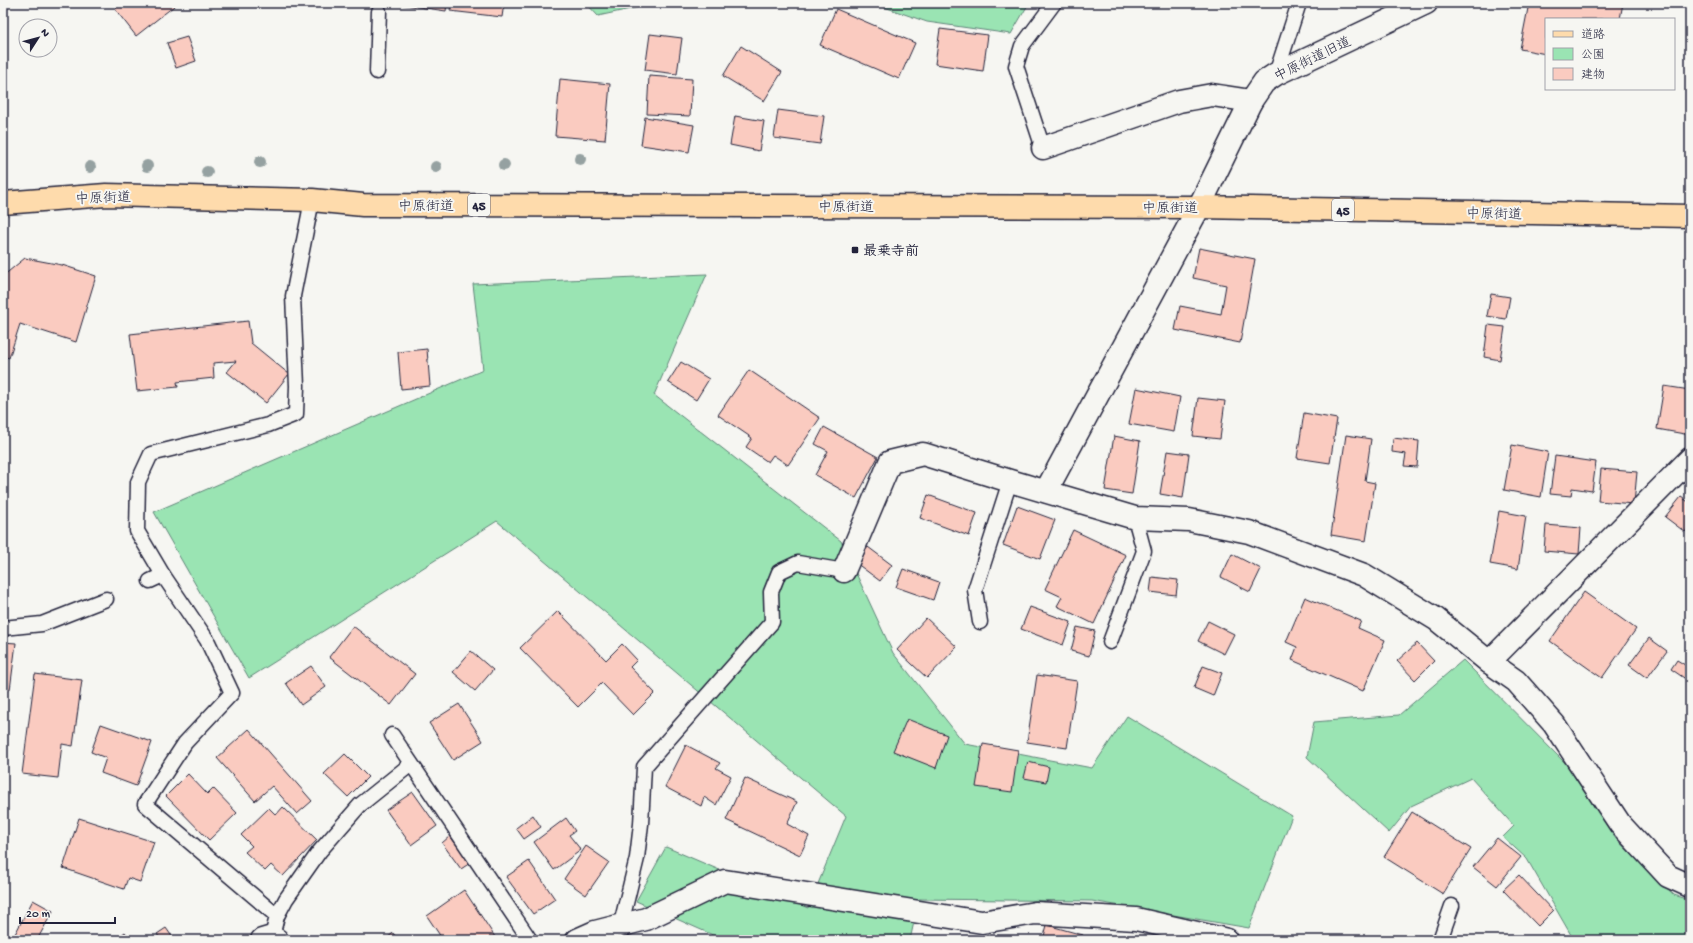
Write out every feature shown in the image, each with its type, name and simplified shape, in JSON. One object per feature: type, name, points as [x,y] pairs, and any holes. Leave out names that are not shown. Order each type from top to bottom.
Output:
[{"type":"main road","name":"中原街道","points":[[3,203],[106,195],[312,200],[363,205],[1199,207],[1690,216]]},
{"type":"street","name":"中原街道旧道","points":[[1046,491],[1199,207],[1251,101],[1264,82],[1276,74],[1426,3]]},
{"type":"street","points":[[1043,148],[1179,101],[1212,95],[1251,101]]},
{"type":"street","points":[[844,571],[890,462],[922,454],[1010,482],[1046,491],[1135,518],[1189,520],[1249,532],[1364,574],[1436,619],[1489,662],[1516,681],[1554,724],[1620,824],[1668,876],[1690,886]]},
{"type":"street","points":[[1489,662],[1690,459]]},
{"type":"street","points":[[577,940],[595,932],[621,924],[646,919],[725,881],[982,922],[1035,913],[1136,919],[1186,935],[1227,940]]},
{"type":"lane","points":[[1043,148],[1016,66],[1022,46],[1054,3]]},
{"type":"lane","points":[[1276,74],[1299,3]]},
{"type":"lane","points":[[378,72],[379,11]]},
{"type":"lane","points":[[277,916],[145,804],[184,743],[232,694],[207,640],[157,578],[137,531],[138,482],[151,454],[268,425],[296,414],[297,386],[294,296],[312,200]]},
{"type":"lane","points":[[980,622],[975,590],[1010,482]]},
{"type":"lane","points":[[1110,642],[1144,551],[1135,518]]},
{"type":"lane","points":[[621,924],[637,858],[641,824],[644,767],[772,622],[771,592],[779,572],[798,563],[844,571]]},
{"type":"lane","points":[[3,628],[42,624],[106,599]]},
{"type":"lane","points":[[392,735],[530,940]]},
{"type":"lane","points":[[270,939],[277,916],[286,899],[319,852],[360,805],[411,764]]},
{"type":"lane","points":[[1440,940],[1452,906]]},
{"type":"green space","points":[[586,3],[658,3],[598,16]]},
{"type":"green space","points":[[873,3],[1029,3],[1011,34],[927,22]]},
{"type":"green space","points":[[707,274],[654,395],[841,541],[893,653],[965,744],[1092,768],[1127,716],[1292,816],[1249,928],[1092,901],[919,899],[910,940],[724,940],[636,901],[666,847],[808,908],[846,816],[497,521],[249,678],[154,512],[483,370],[473,284]]},
{"type":"green space","points":[[1463,660],[1565,763],[1616,839],[1674,895],[1690,900],[1690,940],[1576,940],[1571,935],[1527,859],[1503,837],[1514,826],[1471,778],[1411,806],[1389,833],[1307,757],[1314,722],[1399,715]]},
{"type":"building","points":[[122,3],[178,3],[136,36],[115,9]]},
{"type":"building","points":[[391,3],[447,3],[446,11]]},
{"type":"building","points":[[451,3],[504,3],[502,17],[450,11]]},
{"type":"building","points":[[1529,3],[1623,3],[1620,18],[1545,18],[1545,54],[1520,49]]},
{"type":"building","points":[[836,9],[915,43],[899,79],[820,45]]},
{"type":"building","points":[[940,29],[988,35],[983,71],[935,64]]},
{"type":"building","points":[[650,34],[682,38],[677,74],[645,70]]},
{"type":"building","points":[[187,37],[196,61],[176,68],[167,43]]},
{"type":"building","points":[[741,46],[782,72],[764,101],[723,76]]},
{"type":"building","points":[[649,76],[692,79],[690,116],[647,114]]},
{"type":"building","points":[[560,79],[610,84],[605,140],[555,136]]},
{"type":"building","points":[[778,110],[824,116],[820,144],[774,138]]},
{"type":"building","points":[[735,116],[764,121],[759,151],[730,145]]},
{"type":"building","points":[[645,117],[694,125],[689,152],[641,145]]},
{"type":"building","points":[[1199,248],[1255,259],[1240,343],[1175,330],[1180,306],[1221,314],[1226,285],[1193,278]]},
{"type":"building","points":[[25,258],[62,265],[96,276],[76,342],[20,324],[9,358],[3,356],[3,276]]},
{"type":"building","points":[[1491,294],[1510,297],[1506,319],[1487,316]]},
{"type":"building","points":[[248,321],[251,343],[289,374],[266,403],[227,372],[236,361],[213,363],[214,378],[177,382],[178,387],[137,391],[130,334]]},
{"type":"building","points":[[1488,325],[1505,327],[1500,360],[1484,357]]},
{"type":"building","points":[[427,349],[430,386],[401,389],[398,352]]},
{"type":"building","points":[[681,362],[709,379],[696,400],[668,382]]},
{"type":"building","points":[[749,370],[820,418],[788,465],[773,455],[768,462],[746,447],[752,438],[718,415]]},
{"type":"building","points":[[1664,386],[1690,390],[1690,435],[1657,429]]},
{"type":"building","points":[[1136,388],[1180,397],[1174,432],[1129,424]]},
{"type":"building","points":[[1198,398],[1225,401],[1220,439],[1193,436]]},
{"type":"building","points":[[1304,413],[1337,419],[1330,463],[1297,458]]},
{"type":"building","points":[[824,427],[878,457],[856,498],[815,475],[828,451],[815,444]]},
{"type":"building","points":[[1346,435],[1371,439],[1365,481],[1375,483],[1366,541],[1331,535]]},
{"type":"building","points":[[1114,436],[1140,441],[1132,494],[1105,490]]},
{"type":"building","points":[[1393,438],[1419,441],[1417,467],[1404,466],[1406,454],[1392,452]]},
{"type":"building","points":[[1512,445],[1548,452],[1541,497],[1504,490]]},
{"type":"building","points":[[1167,451],[1189,454],[1183,498],[1160,494]]},
{"type":"building","points":[[1555,456],[1596,462],[1592,491],[1572,488],[1571,496],[1550,494]]},
{"type":"building","points":[[1601,469],[1637,472],[1634,504],[1598,501]]},
{"type":"building","points":[[928,495],[977,513],[969,536],[920,518]]},
{"type":"building","points":[[1681,497],[1690,503],[1690,526],[1685,532],[1665,517]]},
{"type":"building","points":[[1017,506],[1055,520],[1040,559],[1003,545]]},
{"type":"building","points":[[1499,511],[1526,516],[1518,569],[1490,564]]},
{"type":"building","points":[[1546,525],[1581,528],[1579,554],[1544,551]]},
{"type":"building","points":[[1073,530],[1126,555],[1094,624],[1057,606],[1062,597],[1045,589]]},
{"type":"building","points":[[868,547],[892,565],[880,581],[856,563]]},
{"type":"building","points":[[1232,554],[1261,569],[1250,592],[1221,577]]},
{"type":"building","points":[[903,569],[939,582],[933,600],[896,587]]},
{"type":"building","points":[[1152,577],[1178,580],[1176,595],[1150,592]]},
{"type":"building","points":[[1584,592],[1636,629],[1602,678],[1550,641]]},
{"type":"building","points":[[1305,597],[1361,621],[1358,628],[1385,640],[1363,691],[1292,660],[1297,647],[1286,642]]},
{"type":"building","points":[[1030,607],[1071,622],[1063,645],[1021,629]]},
{"type":"building","points":[[558,611],[606,660],[622,644],[637,660],[630,667],[655,693],[633,715],[602,683],[578,707],[520,648]]},
{"type":"building","points":[[926,618],[957,647],[927,678],[897,650]]},
{"type":"building","points":[[1208,621],[1234,634],[1224,654],[1198,641]]},
{"type":"building","points":[[353,626],[415,674],[391,705],[329,657]]},
{"type":"building","points":[[1077,627],[1095,631],[1089,656],[1071,651]]},
{"type":"building","points":[[1649,638],[1667,651],[1647,678],[1629,665]]},
{"type":"building","points":[[3,642],[16,643],[10,690],[3,689]]},
{"type":"building","points":[[1417,643],[1434,661],[1415,680],[1397,661]]},
{"type":"building","points":[[471,651],[493,670],[475,691],[453,672]]},
{"type":"building","points":[[1677,660],[1690,668],[1690,682],[1671,669]]},
{"type":"building","points":[[311,666],[326,687],[301,705],[286,683]]},
{"type":"building","points":[[1203,666],[1222,673],[1213,696],[1194,688]]},
{"type":"building","points":[[35,674],[82,680],[73,746],[62,744],[58,778],[22,774]]},
{"type":"building","points":[[1037,675],[1077,681],[1067,748],[1027,742]]},
{"type":"building","points":[[459,704],[483,741],[453,760],[429,723]]},
{"type":"building","points":[[907,719],[947,735],[936,768],[893,751]]},
{"type":"building","points":[[101,724],[152,742],[136,786],[101,773],[106,758],[91,752]]},
{"type":"building","points":[[249,729],[312,801],[297,814],[272,786],[255,801],[217,758]]},
{"type":"building","points":[[983,744],[1018,750],[1012,792],[976,787]]},
{"type":"building","points":[[686,745],[720,763],[716,768],[731,776],[716,805],[704,797],[701,806],[665,787]]},
{"type":"building","points":[[345,754],[368,777],[348,797],[324,774]]},
{"type":"building","points":[[1028,762],[1049,767],[1046,782],[1024,778]]},
{"type":"building","points":[[188,774],[207,794],[213,788],[237,813],[209,840],[166,796]]},
{"type":"building","points":[[745,778],[797,802],[787,824],[809,836],[800,855],[726,820]]},
{"type":"building","points":[[413,792],[437,826],[411,845],[386,810]]},
{"type":"building","points":[[283,807],[317,840],[283,876],[271,865],[265,871],[245,852],[252,846],[241,835],[269,808],[276,815]]},
{"type":"building","points":[[1412,812],[1471,849],[1443,894],[1384,857]]},
{"type":"building","points":[[533,815],[541,827],[524,839],[516,828]]},
{"type":"building","points":[[79,818],[154,842],[140,882],[128,878],[124,889],[63,868]]},
{"type":"building","points":[[566,818],[575,831],[569,835],[581,850],[554,870],[534,842]]},
{"type":"building","points":[[450,836],[470,863],[461,869],[442,843]]},
{"type":"building","points":[[1497,838],[1521,857],[1497,886],[1473,867]]},
{"type":"building","points":[[586,846],[609,862],[586,895],[564,879]]},
{"type":"building","points":[[529,861],[555,899],[533,914],[506,877]]},
{"type":"building","points":[[1519,875],[1553,911],[1538,926],[1503,890]]},
{"type":"building","points":[[464,890],[497,940],[443,940],[427,916]]},
{"type":"building","points":[[33,900],[53,911],[37,940],[21,940],[14,936]]},
{"type":"building","points":[[1047,925],[1083,935],[1081,940],[1043,940]]},
{"type":"building","points":[[166,928],[173,938],[170,940],[161,940],[157,934]]},
{"type":"building","points":[[125,932],[131,940],[115,940]]},
{"type":"building","points":[[393,933],[398,940],[385,940]]},
{"type":"building","points":[[1088,937],[1102,940],[1087,940]]},
{"type":"place","name":"最乗寺前","points":[[855,250]]}]
